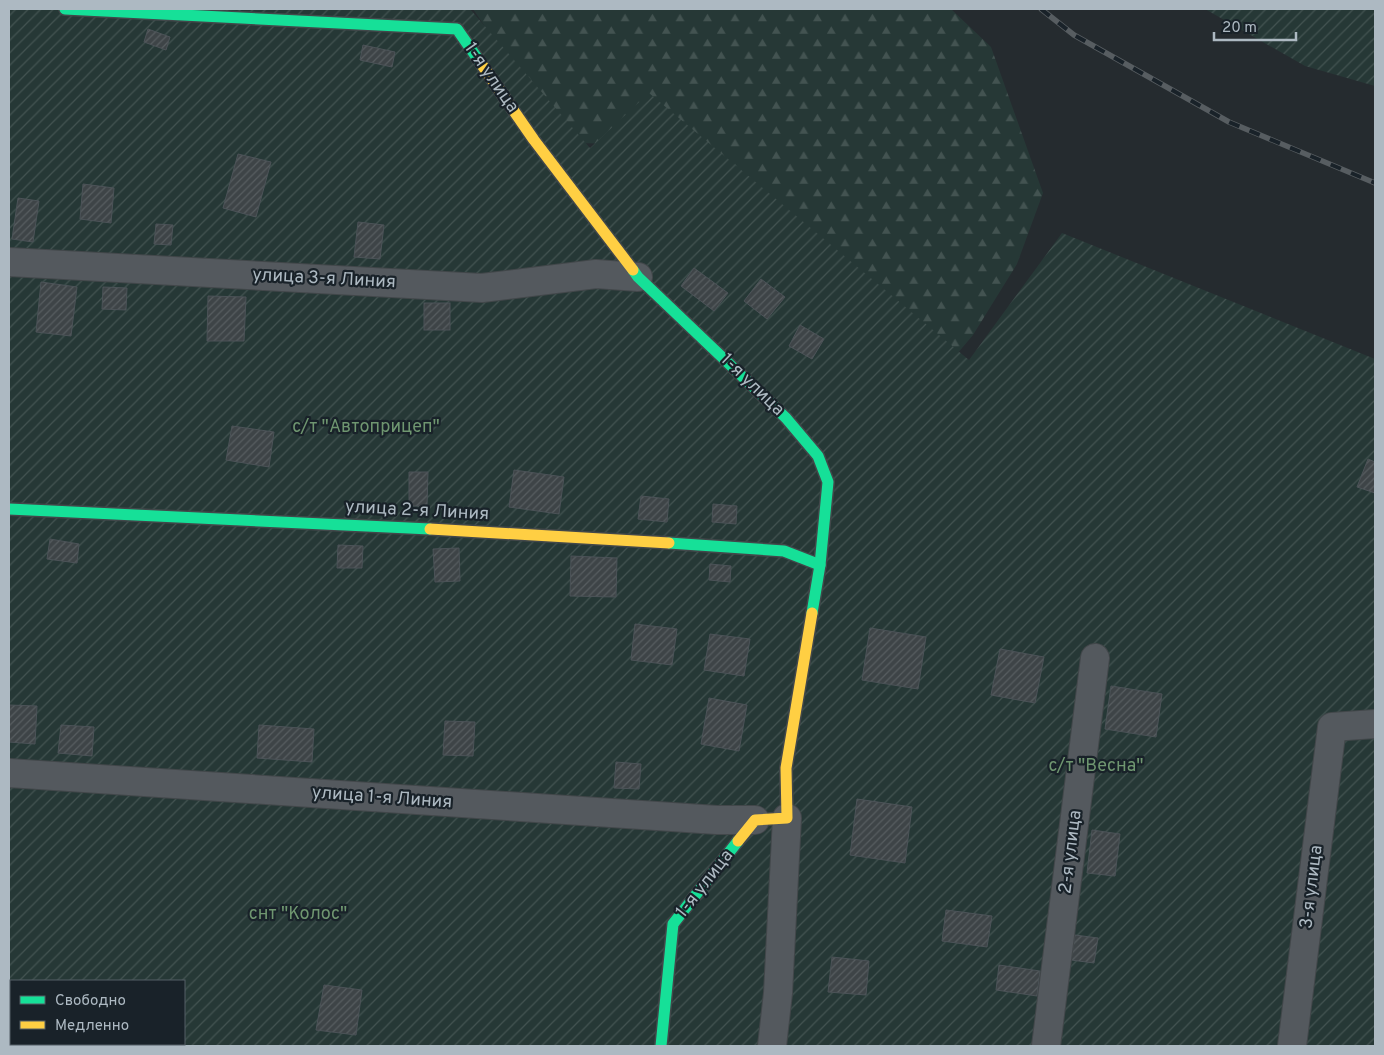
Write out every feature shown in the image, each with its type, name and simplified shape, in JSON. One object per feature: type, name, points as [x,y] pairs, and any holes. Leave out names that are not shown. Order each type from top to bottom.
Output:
[{"type":"street","name":"1-я улица","points":[[65,9],[457,29],[534,140],[638,276],[786,418],[818,456],[828,482],[820,565],[786,768],[787,818],[778,993],[772,1046]]},
{"type":"street","name":"улица 3-я Линия","points":[[9,262],[482,288],[596,274],[638,276]]},
{"type":"street","name":"улица 2-я Линия","points":[[9,509],[534,534],[784,551],[820,565]]},
{"type":"street","name":"2-я улица","points":[[1046,1046],[1095,658]]},
{"type":"street","name":"3-я улица","points":[[1292,1046],[1332,727],[1375,724]]},
{"type":"street","name":"улица 1-я Линия","points":[[9,773],[717,820],[755,820]]},
{"type":"street","points":[[755,820],[787,818]]},
{"type":"street","name":"1-я улица","points":[[661,1046],[673,924],[755,820]]},
{"type":"green space","points":[[9,9],[470,9],[590,148],[649,93],[969,360],[1062,233],[1375,359],[1375,1046],[9,1046]]},
{"type":"green space","points":[[473,9],[951,9],[991,47],[1043,193],[1017,264],[973,335],[883,442],[646,144],[564,143]]},
{"type":"green space","points":[[1205,9],[1375,9],[1375,86],[1305,66]]},
{"type":"building","points":[[148,29],[170,37],[166,50],[144,42]]},
{"type":"building","points":[[363,45],[395,52],[392,67],[360,60]]},
{"type":"building","points":[[238,154],[271,162],[256,217],[223,208]]},
{"type":"building","points":[[83,184],[114,188],[111,223],[80,219]]},
{"type":"building","points":[[18,198],[39,201],[33,242],[12,239]]},
{"type":"building","points":[[358,222],[384,225],[380,259],[354,257]]},
{"type":"building","points":[[156,224],[173,225],[171,245],[154,244]]},
{"type":"building","points":[[694,268],[728,293],[714,311],[681,286]]},
{"type":"building","points":[[761,279],[785,297],[767,319],[744,301]]},
{"type":"building","points":[[41,282],[77,287],[71,336],[36,332]]},
{"type":"building","points":[[103,287],[127,288],[126,310],[102,309]]},
{"type":"building","points":[[208,296],[246,297],[244,341],[207,341]]},
{"type":"building","points":[[424,303],[450,303],[450,330],[424,330]]},
{"type":"building","points":[[800,325],[824,339],[812,359],[789,346]]},
{"type":"building","points":[[232,426],[274,432],[269,467],[226,460]]},
{"type":"building","points":[[1368,459],[1375,462],[1375,493],[1357,487]]},
{"type":"building","points":[[514,470],[564,477],[559,514],[509,507]]},
{"type":"building","points":[[409,472],[428,472],[427,506],[409,506]]},
{"type":"building","points":[[641,496],[669,499],[667,522],[638,519]]},
{"type":"building","points":[[713,504],[737,506],[736,524],[712,522]]},
{"type":"building","points":[[50,539],[79,544],[77,563],[47,559]]},
{"type":"building","points":[[338,545],[363,546],[362,568],[337,568]]},
{"type":"building","points":[[459,548],[460,581],[435,582],[433,549]]},
{"type":"building","points":[[571,556],[617,558],[616,597],[570,596]]},
{"type":"building","points":[[710,564],[731,566],[730,582],[709,580]]},
{"type":"building","points":[[635,624],[677,629],[672,665],[631,660]]},
{"type":"building","points":[[870,628],[926,637],[918,689],[862,680]]},
{"type":"building","points":[[710,634],[750,639],[744,676],[704,670]]},
{"type":"building","points":[[1000,649],[1044,657],[1035,703],[991,695]]},
{"type":"building","points":[[1111,686],[1162,694],[1156,737],[1105,729]]},
{"type":"building","points":[[709,698],[747,705],[739,751],[701,744]]},
{"type":"building","points":[[9,705],[37,706],[35,744],[9,742]]},
{"type":"building","points":[[445,721],[475,722],[473,756],[443,755]]},
{"type":"building","points":[[61,725],[94,727],[92,756],[58,753]]},
{"type":"building","points":[[259,725],[314,729],[312,762],[257,758]]},
{"type":"building","points":[[616,762],[641,764],[639,789],[614,788]]},
{"type":"building","points":[[857,799],[912,807],[905,863],[850,855]]},
{"type":"building","points":[[1092,830],[1120,834],[1115,876],[1087,873]]},
{"type":"building","points":[[946,910],[992,916],[987,947],[942,941]]},
{"type":"building","points":[[1075,935],[1098,938],[1094,963],[1071,960]]},
{"type":"building","points":[[832,957],[869,961],[866,995],[828,992]]},
{"type":"building","points":[[999,965],[1040,971],[1037,996],[996,990]]},
{"type":"building","points":[[324,985],[362,990],[356,1035],[316,1030]]},
{"type":"railway","points":[[1041,9],[1074,35],[1229,122],[1375,183]]},
{"type":"traffic: fast","points":[[65,9],[457,29],[482,65]]},
{"type":"traffic: fast","points":[[633,270],[638,277],[786,418],[818,456],[828,482],[820,565],[812,613]]},
{"type":"traffic: fast","points":[[9,509],[430,529]]},
{"type":"traffic: fast","points":[[669,543],[784,551],[820,565]]},
{"type":"traffic: fast","points":[[661,1046],[673,924],[738,841]]},
{"type":"traffic: slow","points":[[482,65],[534,140],[633,270]]},
{"type":"traffic: slow","points":[[430,529],[669,543]]},
{"type":"traffic: slow","points":[[738,841],[755,820],[787,818],[786,768],[812,613]]},
{"type":"park label","name":"с/т \"Автоприцеп\"","points":[[366,427]]},
{"type":"park label","name":"с/т \"Весна\"","points":[[1096,766]]},
{"type":"park label","name":"снт \"Колос\"","points":[[298,914]]}]
